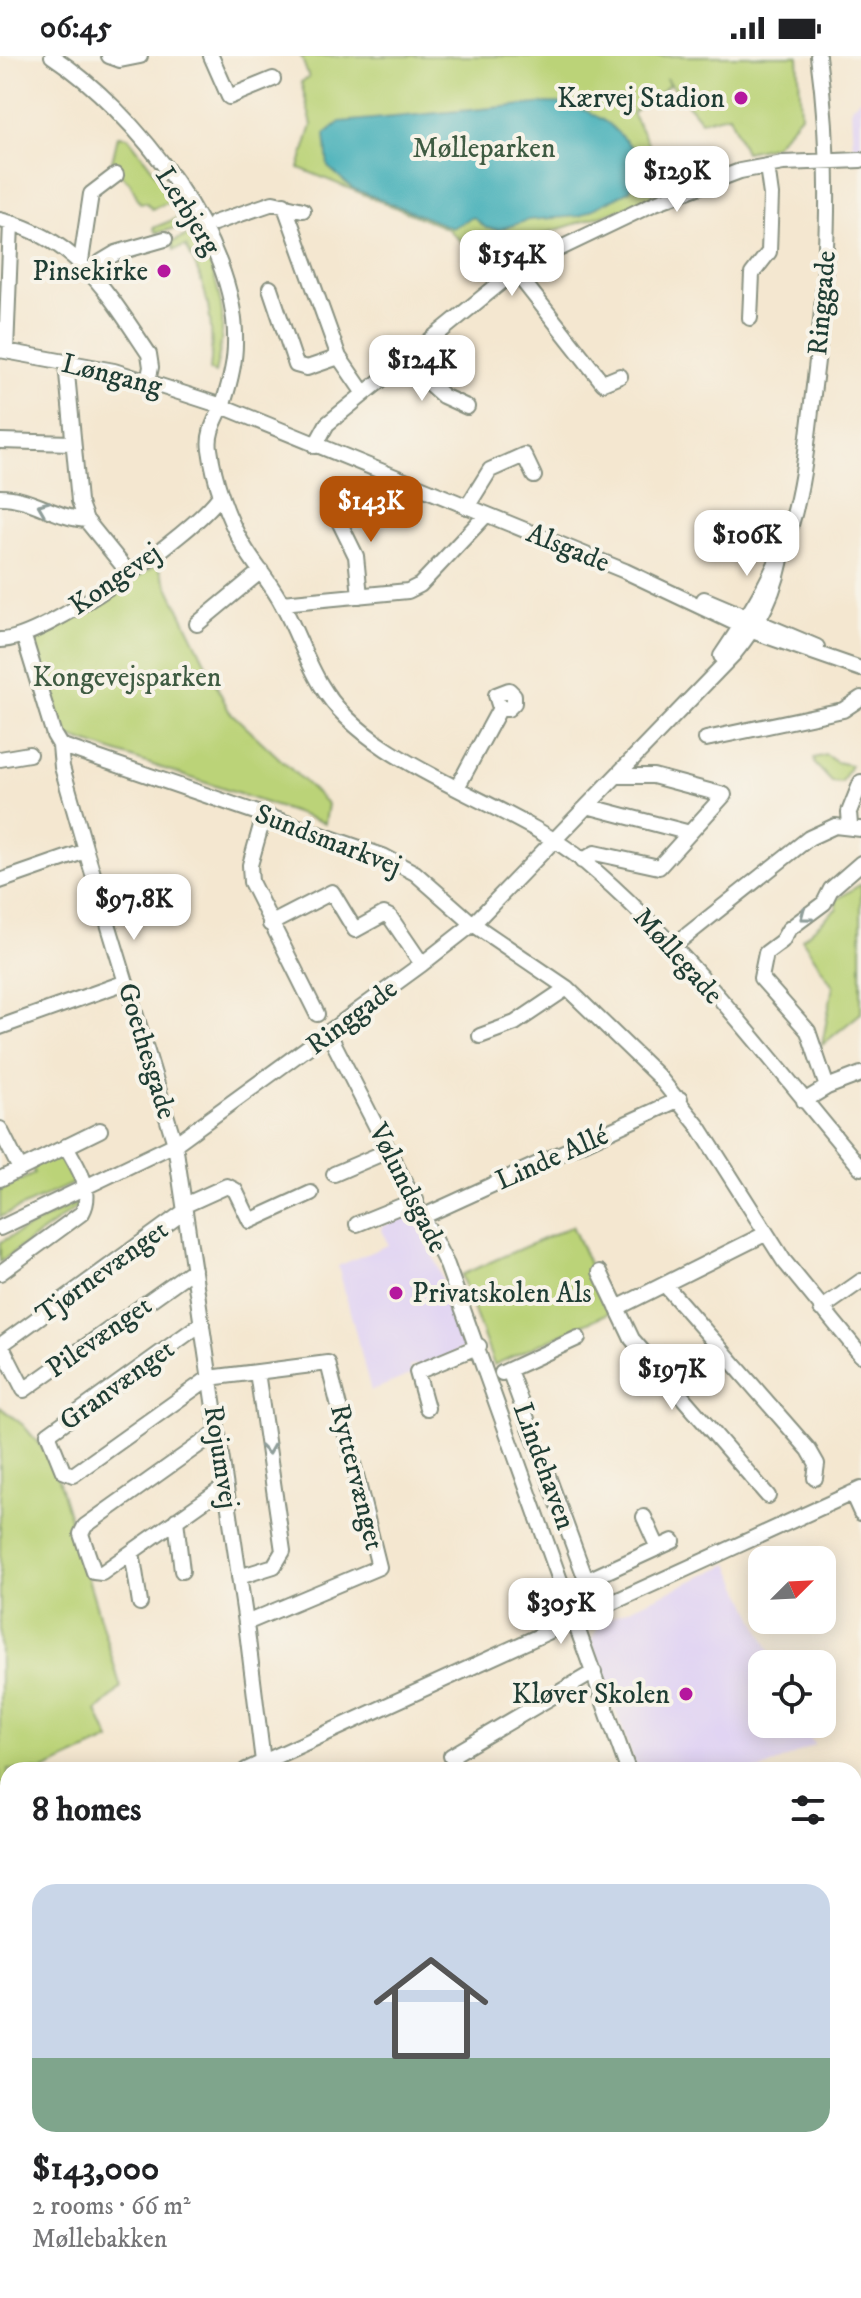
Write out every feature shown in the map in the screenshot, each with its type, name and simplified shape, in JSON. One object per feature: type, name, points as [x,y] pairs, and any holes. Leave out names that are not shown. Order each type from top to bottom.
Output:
[{"type":"street","name":"Lerbjerg","points":[[52,56],[89,82],[135,131],[170,178],[213,247],[228,284],[235,322],[234,362],[222,406]]},
{"type":"street","points":[[109,56],[120,60],[140,56]]},
{"type":"street","points":[[211,56],[229,97],[273,79]]},
{"type":"street","name":"Ringgade","points":[[0,1228],[175,1144],[329,1034],[473,924],[705,680],[751,623],[779,578],[783,547],[804,459],[821,338],[827,160],[818,56]]},
{"type":"street","points":[[315,446],[327,424],[363,392],[515,271],[699,184],[767,166],[861,160]]},
{"type":"street","points":[[750,318],[752,274],[769,252],[771,195],[767,166]]},
{"type":"street","points":[[81,261],[91,194],[116,175]]},
{"type":"street","points":[[214,223],[273,203],[303,210]]},
{"type":"street","points":[[284,204],[339,357],[363,392]]},
{"type":"street","points":[[3,351],[6,222],[46,238],[81,261],[96,276],[149,354],[151,367],[148,381]]},
{"type":"street","points":[[96,276],[101,262],[116,253],[165,239]]},
{"type":"street","points":[[515,271],[603,383],[620,376]]},
{"type":"street","points":[[270,288],[296,365],[307,368],[339,357]]},
{"type":"street","name":"Løngang","points":[[3,351],[148,381],[222,406]]},
{"type":"street","points":[[403,360],[443,396],[467,407]]},
{"type":"street","points":[[66,363],[79,501],[86,520],[128,572]]},
{"type":"street","name":"Alsgade","points":[[222,406],[861,669]]},
{"type":"street","name":"Møllegade","points":[[222,406],[209,440],[220,483],[219,497],[282,603],[320,685],[336,707],[375,744],[555,839],[616,889],[672,947],[861,1168]]},
{"type":"street","points":[[0,441],[72,443]]},
{"type":"street","name":"Alsgade","points":[[467,507],[490,470],[524,455],[534,476]]},
{"type":"street","points":[[0,497],[23,499],[75,519],[86,520]]},
{"type":"street","name":"Kongevej","points":[[0,640],[24,637],[95,599],[219,497]]},
{"type":"street","points":[[332,507],[356,556],[360,596]]},
{"type":"street","points":[[282,603],[400,593],[420,585],[486,515]]},
{"type":"street","points":[[197,624],[261,571]]},
{"type":"street","name":"Goethesgade","points":[[24,637],[54,735],[60,745],[62,767],[86,851],[175,1144]]},
{"type":"street","points":[[706,739],[843,710],[861,698]]},
{"type":"street","points":[[458,786],[500,708]]},
{"type":"street","name":"Sundsmarkvej","points":[[60,745],[401,865],[415,873],[473,924],[567,988],[680,1099],[765,1234],[821,1309],[861,1355]]},
{"type":"street","points":[[0,759],[29,754]]},
{"type":"street","points":[[582,861],[595,853],[659,867],[724,795],[653,776],[616,776]]},
{"type":"street","points":[[672,947],[809,838],[835,826],[856,827],[849,812],[861,782]]},
{"type":"street","points":[[587,806],[690,833]]},
{"type":"street","points":[[264,815],[250,865],[251,882],[317,1014]]},
{"type":"street","points":[[0,881],[86,851]]},
{"type":"street","points":[[827,1087],[808,1031],[761,978],[766,953],[782,941],[789,929],[824,903],[831,889],[861,863]]},
{"type":"street","points":[[270,924],[332,892],[355,930],[384,914],[390,917],[422,964]]},
{"type":"street","points":[[0,1027],[126,982]]},
{"type":"street","points":[[480,1036],[515,1023],[567,988]]},
{"type":"street","name":"Vølundsgade","points":[[329,1034],[424,1216],[479,1346],[625,1762]]},
{"type":"street","points":[[804,1101],[827,1087],[861,1074]]},
{"type":"street","name":"Linde Allé","points":[[424,1216],[680,1099]]},
{"type":"street","points":[[0,1129],[20,1169]]},
{"type":"street","points":[[0,1179],[100,1130]]},
{"type":"street","name":"Rojumvej","points":[[175,1144],[246,1623],[263,1762]]},
{"type":"street","points":[[0,1273],[82,1213],[88,1202],[86,1188],[66,1146]]},
{"type":"street","points":[[334,1174],[390,1150]]},
{"type":"street","points":[[185,1208],[227,1186],[235,1190],[250,1221],[311,1193]]},
{"type":"street","points":[[357,1224],[416,1200]]},
{"type":"street","name":"Tjørnevænget","points":[[14,1368],[1,1345],[185,1208]]},
{"type":"street","points":[[617,1308],[765,1234]]},
{"type":"street","name":"Pilevænget","points":[[14,1368],[24,1390],[194,1269]]},
{"type":"street","points":[[600,1272],[632,1339],[768,1496]]},
{"type":"street","points":[[821,1309],[861,1281]]},
{"type":"street","points":[[665,1285],[809,1450],[817,1464],[815,1478]]},
{"type":"street","name":"Granvænget","points":[[202,1323],[48,1434],[63,1471],[73,1475],[209,1378]]},
{"type":"street","name":"Lindehaven","points":[[490,1378],[578,1338]]},
{"type":"street","points":[[427,1408],[417,1372],[479,1346]]},
{"type":"street","name":"Ryttervænget","points":[[209,1378],[328,1363],[379,1567],[246,1623]]},
{"type":"street","name":"Lindehaven","points":[[509,1370],[585,1577],[590,1579],[673,1541]]},
{"type":"street","points":[[239,1577],[274,1566],[283,1551],[257,1372]]},
{"type":"street","points":[[217,1432],[85,1526],[81,1534],[94,1572],[102,1573],[225,1486]]},
{"type":"street","points":[[272,1762],[856,1491],[861,1513]]},
{"type":"street","points":[[644,1517],[658,1548]]},
{"type":"street","points":[[176,1520],[182,1571]]},
{"type":"street","points":[[132,1552],[140,1603]]},
{"type":"street","points":[[454,1762],[451,1756],[594,1672]]},
{"type":"shaded area","points":[[861,97],[861,148],[853,148],[851,107]]},
{"type":"shaded area","name":"Privatskolen Als","points":[[412,1213],[434,1258],[468,1346],[418,1369],[416,1364],[410,1367],[412,1374],[371,1391],[338,1266],[388,1245],[381,1227]]},
{"type":"shaded area","name":"Kløver Skolen","points":[[729,1564],[748,1604],[748,1634],[762,1634],[769,1650],[748,1650],[748,1738],[811,1738],[814,1745],[778,1762],[634,1762],[591,1641],[601,1622]]},
{"type":"green space","name":"Mølleparken","points":[[301,56],[798,56],[801,115],[774,146],[745,152],[729,115],[701,121],[666,78],[669,85],[632,113],[649,145],[656,167],[655,189],[650,200],[521,241],[472,252],[448,229],[299,168],[312,125],[301,82],[309,78]]},
{"type":"green space","points":[[118,136],[128,137],[158,176],[187,219],[210,265],[222,312],[221,343],[215,373],[210,371],[211,337],[205,291],[186,246],[174,250],[172,242],[192,233],[187,225],[156,233],[153,228],[180,217],[172,201],[152,209],[146,202],[140,203],[130,183],[111,166]]},
{"type":"green space","name":"Kongevejsparken","points":[[157,564],[229,711],[328,804],[325,823],[58,733],[35,647],[39,638],[103,602]]},
{"type":"green space","points":[[826,755],[836,762],[851,765],[842,783],[832,782],[815,764],[814,758]]},
{"type":"green space","points":[[861,884],[861,1013],[822,1045],[833,986],[802,939],[837,908],[836,900]]},
{"type":"green space","points":[[59,1153],[67,1159],[74,1183],[0,1217],[0,1190],[34,1174],[32,1166]]},
{"type":"green space","points":[[82,1200],[77,1207],[0,1262],[0,1242]]},
{"type":"green space","points":[[572,1226],[611,1312],[494,1365],[461,1275]]},
{"type":"green space","points":[[0,1407],[23,1425],[52,1459],[121,1688],[97,1711],[110,1740],[62,1762],[0,1762]]},
{"type":"water","points":[[547,103],[569,104],[589,112],[609,124],[637,152],[639,167],[630,190],[580,216],[528,220],[499,230],[486,228],[473,217],[452,228],[352,188],[328,167],[325,134],[340,122]]},
{"type":"place","name":"Kærvej Stadion","points":[[741,98]]},
{"type":"place","name":"Pinsekirke","points":[[164,271]]},
{"type":"place","name":"Privatskolen Als","points":[[396,1293]]},
{"type":"place","name":"Kløver Skolen","points":[[686,1694]]}]
